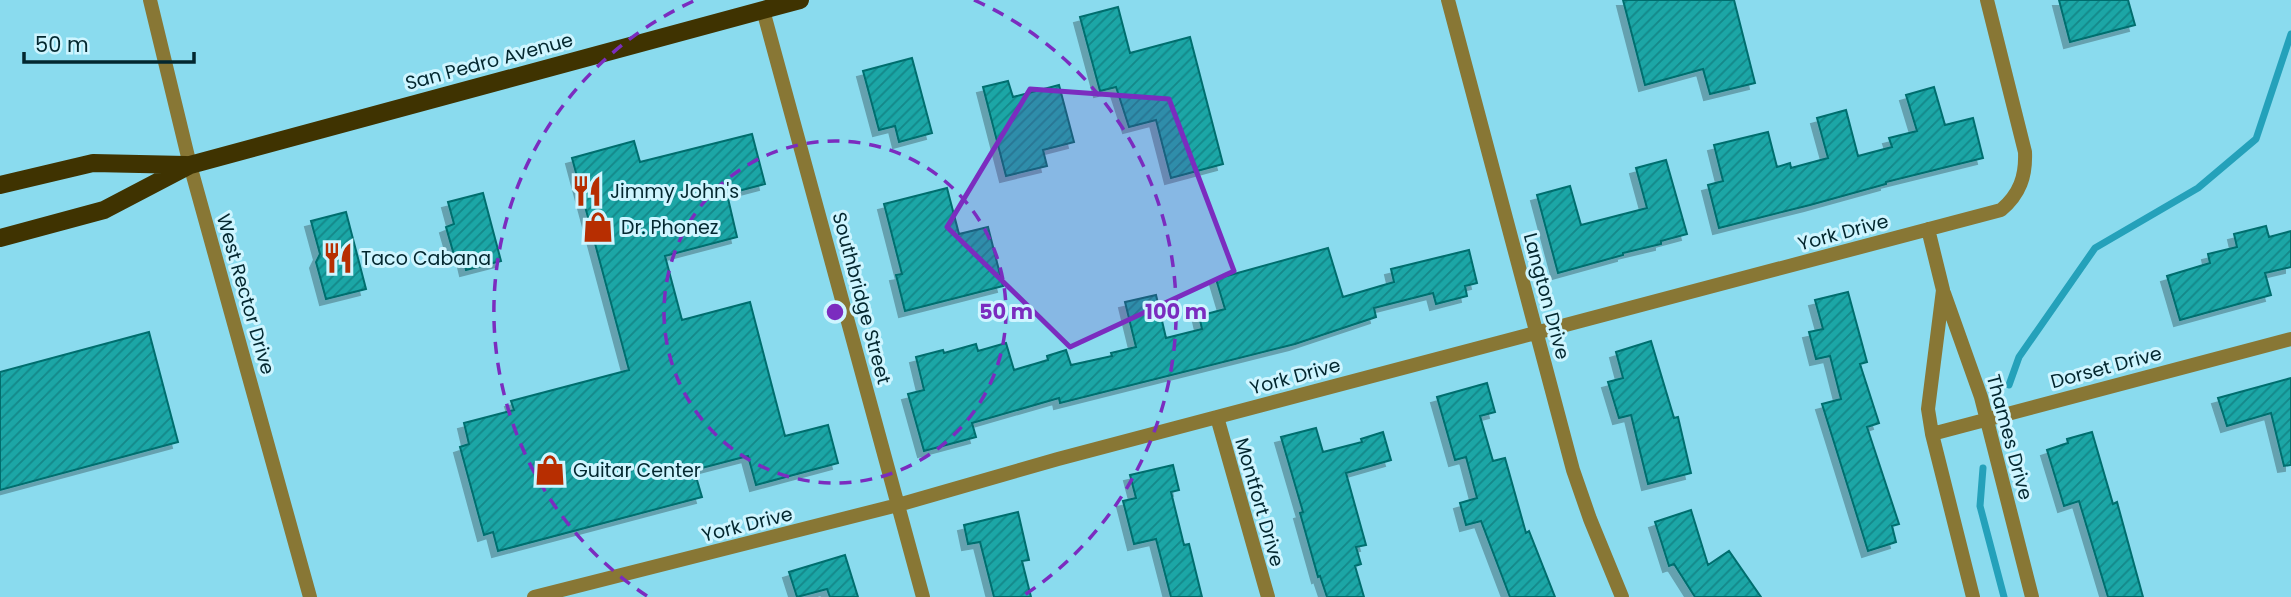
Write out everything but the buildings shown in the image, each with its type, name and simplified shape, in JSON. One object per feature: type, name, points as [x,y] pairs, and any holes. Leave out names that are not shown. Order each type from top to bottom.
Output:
[{"type":"main road","name":"San Pedro Avenue","points":[[0,238],[104,210],[190,165],[800,0]]},
{"type":"main road","name":"San Pedro Avenue","points":[[0,185],[93,163],[190,165]]},
{"type":"street","name":"West Rector Drive","points":[[150,0],[190,165],[310,597]]},
{"type":"street","name":"Langton Drive","points":[[1448,0],[1573,470],[1622,597]]},
{"type":"street","name":"York Drive","points":[[534,597],[573,592],[1058,459],[2001,210],[2019,192],[2026,167],[2025,152],[1987,0]]},
{"type":"street","name":"Southbridge Street","points":[[763,10],[923,597]]},
{"type":"street","name":"Thames Drive","points":[[1928,229],[1943,290],[1981,397],[2032,597]]},
{"type":"street","name":"Thames Drive","points":[[1943,290],[1928,409],[1973,597]]},
{"type":"street","name":"Dorset Drive","points":[[1932,434],[2291,339]]},
{"type":"street","name":"Montfort Drive","points":[[1217,417],[1268,597]]},
{"type":"highlighted area","points":[[1030,89],[1169,99],[1234,271],[1070,347],[947,227]]},
{"type":"waterway","points":[[2009,385],[2019,357],[2095,248],[2198,188],[2256,139],[2291,34]]},
{"type":"waterway","points":[[1983,468],[1980,506],[2004,597]]},
{"type":"place","name":"Jimmy John's","points":[[587,191]]},
{"type":"place","name":"Dr. Phonez","points":[[598,227]]},
{"type":"place","name":"Taco Cabana","points":[[338,258]]},
{"type":"place","name":"Guitar Center","points":[[550,470]]}]
